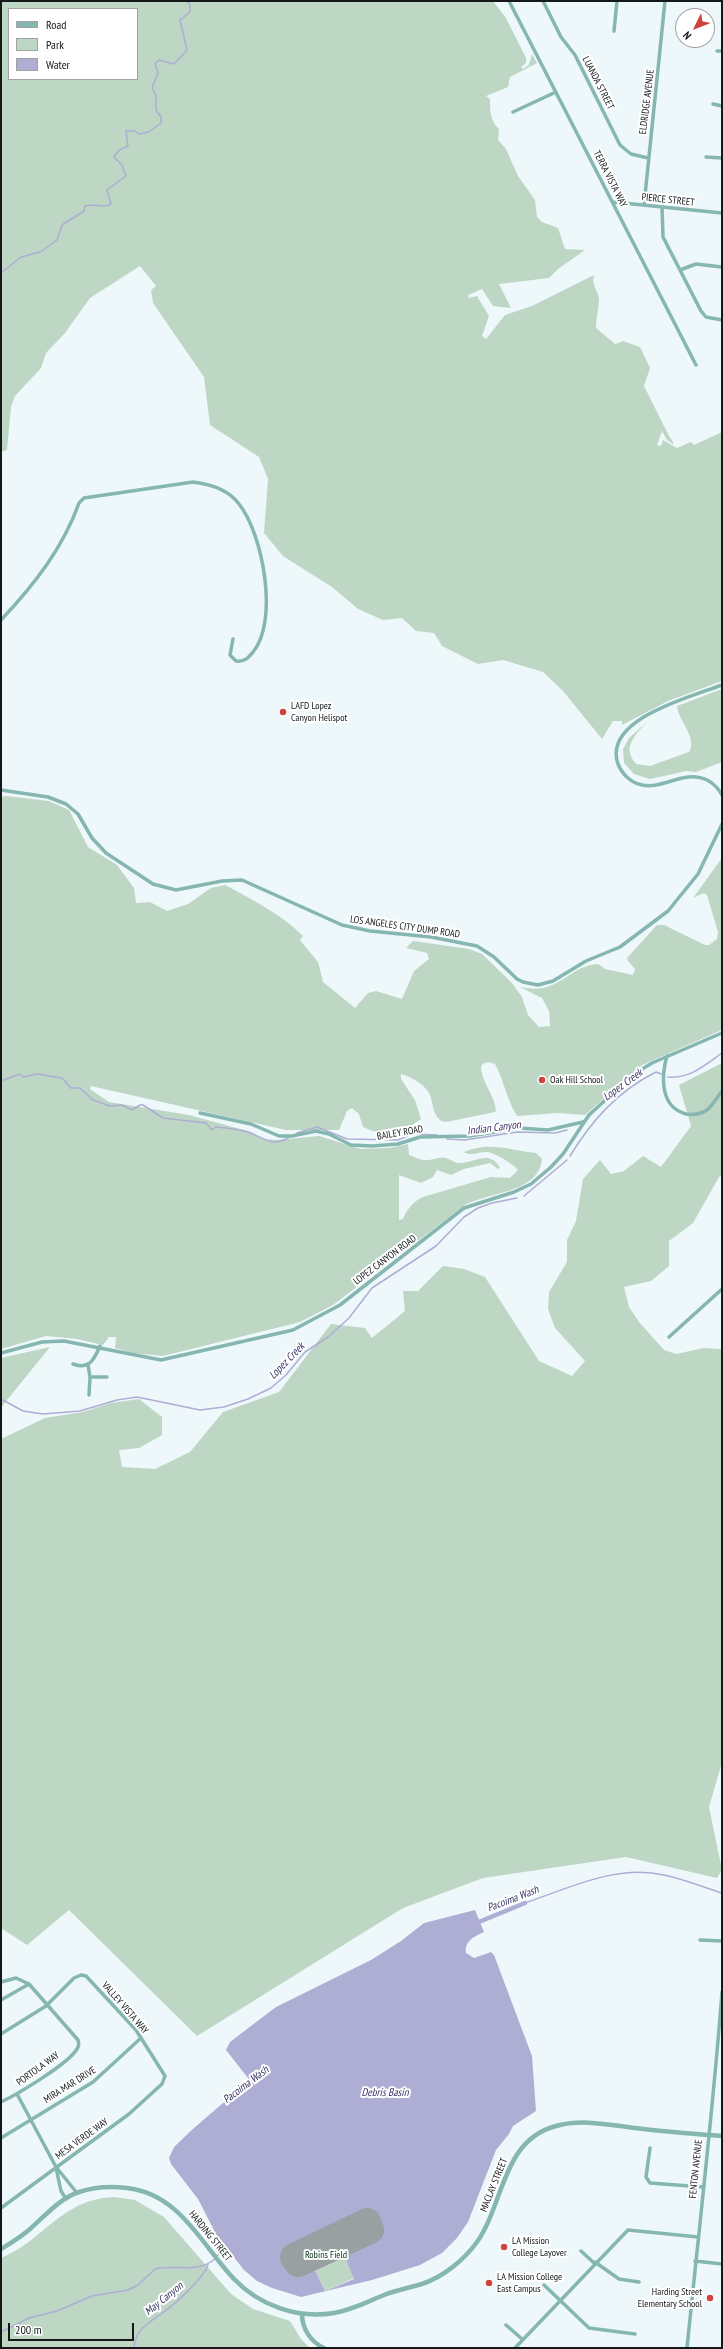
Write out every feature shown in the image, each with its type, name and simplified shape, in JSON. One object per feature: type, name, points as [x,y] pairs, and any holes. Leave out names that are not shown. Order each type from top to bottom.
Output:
[{"type":"street","name":"TERRA VISTA WAY","points":[[509,1],[696,365]]},
{"type":"street","name":"LUANDA STREET","points":[[543,1],[561,37],[574,55],[620,145],[631,154],[648,158]]},
{"type":"street","points":[[614,30],[617,1]]},
{"type":"street","name":"ELDRIDGE AVENUE","points":[[644,205],[665,1]]},
{"type":"street","points":[[717,50],[722,51]]},
{"type":"street","points":[[513,112],[556,92]]},
{"type":"street","points":[[713,104],[722,106]]},
{"type":"street","points":[[706,157],[722,158]]},
{"type":"street","name":"PIERCE STREET","points":[[613,202],[722,213]]},
{"type":"street","points":[[662,207],[661,225],[663,237],[701,311],[706,318],[722,320]]},
{"type":"street","points":[[680,270],[696,264],[722,267]]},
{"type":"street","points":[[1,620],[22,597],[65,540],[79,503],[84,498],[193,482],[207,483],[224,491],[238,503],[250,520],[263,567],[266,621],[263,636],[258,646],[246,660],[241,662],[236,661],[230,655],[232,639]]},
{"type":"street","points":[[722,685],[663,707],[640,720],[622,734],[618,742],[616,754],[620,768],[633,782],[650,786],[696,776],[709,781],[722,795]]},
{"type":"street","name":"LOS ANGELES CITY DUMP ROAD","points":[[1,790],[41,796],[66,804],[78,814],[92,838],[106,853],[153,884],[176,890],[222,881],[242,880],[342,925],[370,931],[431,937],[477,946],[494,957],[517,979],[530,984],[538,985],[553,981],[586,961],[620,947],[668,911],[698,874],[722,824]]},
{"type":"street","name":"LOPEZ CANYON ROAD","points":[[1,1353],[42,1342],[64,1341],[100,1346],[145,1358],[161,1360],[293,1330],[317,1319],[340,1305],[464,1208],[520,1190],[531,1184],[563,1154],[583,1122],[610,1094],[634,1074],[667,1056],[722,1033]]},
{"type":"street","points":[[667,1056],[664,1069],[665,1094],[668,1101],[675,1108],[688,1114],[702,1113],[712,1105],[722,1091]]},
{"type":"street","name":"BAILEY ROAD","points":[[200,1113],[251,1124],[279,1136],[292,1136],[316,1131],[329,1134],[351,1145],[372,1146],[398,1144],[420,1137],[470,1136],[519,1128],[552,1129],[583,1122]]},
{"type":"street","points":[[669,1337],[722,1289]]},
{"type":"street","points":[[73,1364],[80,1366],[88,1365],[93,1361],[100,1346]]},
{"type":"street","points":[[88,1365],[90,1377],[89,1395]]},
{"type":"street","points":[[90,1377],[107,1377]]},
{"type":"street","points":[[700,1940],[722,1941]]},
{"type":"street","name":"VALLEY VISTA WAY","points":[[46,2006],[74,1978],[81,1975],[90,1979],[141,2038],[165,2076]]},
{"type":"street","points":[[1,1982],[16,1978],[29,1984],[46,2006],[1,2034]]},
{"type":"street","points":[[1,2000],[29,1984]]},
{"type":"street","name":"FENTON AVENUE","points":[[687,2348],[708,2136],[716,2072],[722,1992]]},
{"type":"street","name":"PORTOLA WAY","points":[[1,2102],[17,2094],[70,2055],[79,2044],[78,2040],[46,2006]]},
{"type":"street","name":"MIRA MAR DRIVE","points":[[1,2138],[93,2082],[141,2038]]},
{"type":"street","points":[[716,2072],[722,2073]]},
{"type":"street","name":"MESA VERDE WAY","points":[[1,2208],[129,2114],[162,2084],[165,2076]]},
{"type":"street","points":[[17,2094],[56,2167],[77,2193]]},
{"type":"street","name":"MACLAY STREET","points":[[302,2314],[337,2313],[355,2308],[386,2294],[424,2283],[444,2273],[462,2259],[484,2232],[512,2162],[523,2145],[536,2135],[554,2126],[582,2122],[708,2136],[722,2136]]},
{"type":"street","points":[[650,2148],[646,2177],[647,2181],[650,2183],[703,2188]]},
{"type":"street","points":[[56,2167],[62,2191],[66,2199]]},
{"type":"street","name":"HARDING STREET","points":[[1,2249],[29,2231],[66,2199],[77,2193],[116,2187],[140,2189],[155,2195],[180,2213],[234,2280],[256,2297],[277,2307],[302,2314]]},
{"type":"street","points":[[515,2348],[628,2230],[698,2237]]},
{"type":"street","points":[[581,2251],[595,2263],[619,2279],[639,2282]]},
{"type":"street","points":[[695,2261],[722,2264]]},
{"type":"street","points":[[544,2285],[585,2325],[594,2330],[635,2334]]},
{"type":"street","points":[[302,2314],[303,2323],[310,2337],[324,2348]]},
{"type":"street","points":[[506,2325],[522,2339]]},
{"type":"green space","points":[[1,1],[493,1],[506,18],[526,58],[526,63],[521,67],[523,69],[529,65],[532,54],[537,63],[510,77],[508,87],[486,96],[490,99],[492,119],[499,129],[498,140],[506,149],[518,176],[535,200],[537,217],[542,222],[558,228],[565,249],[585,250],[558,269],[549,278],[499,284],[511,308],[493,306],[482,289],[468,295],[469,298],[477,296],[489,316],[482,336],[486,339],[505,315],[532,306],[594,275],[593,282],[599,299],[596,328],[615,344],[623,341],[640,347],[650,368],[644,386],[673,442],[673,444],[667,440],[662,431],[657,445],[661,446],[663,440],[677,448],[691,442],[694,445],[722,432],[722,681],[668,701],[622,725],[622,721],[613,721],[602,739],[563,691],[543,672],[503,660],[478,664],[442,646],[434,633],[416,631],[402,618],[383,620],[358,609],[332,587],[283,556],[264,533],[268,479],[259,457],[210,425],[204,377],[153,303],[151,290],[156,286],[140,266],[90,298],[65,333],[46,353],[41,368],[15,396],[11,407],[7,450],[1,452]]},
{"type":"green space","points":[[722,689],[722,762],[696,772],[686,771],[650,779],[634,774],[624,763],[623,749],[629,738],[648,721],[635,736],[630,746],[632,758],[636,764],[650,766],[689,752],[691,741],[678,712],[677,706]]},
{"type":"green space","points":[[6,796],[49,801],[69,810],[88,847],[117,865],[134,888],[136,903],[150,902],[167,911],[188,904],[211,888],[225,885],[266,908],[303,936],[300,940],[318,962],[323,982],[355,1008],[368,993],[376,991],[402,999],[414,971],[429,959],[427,953],[406,948],[413,941],[469,949],[482,954],[512,983],[522,997],[528,1015],[539,1027],[550,1026],[549,1011],[542,998],[520,987],[534,989],[545,987],[562,980],[587,966],[598,964],[605,969],[633,975],[635,969],[627,958],[657,925],[664,925],[705,945],[709,945],[717,939],[718,932],[707,895],[704,893],[693,898],[722,858],[722,1030],[642,1065],[585,1115],[558,1113],[517,1116],[495,1064],[489,1062],[484,1063],[481,1066],[483,1078],[495,1105],[495,1112],[446,1122],[441,1121],[433,1107],[431,1097],[424,1086],[401,1074],[401,1079],[415,1100],[421,1119],[412,1125],[375,1132],[363,1127],[359,1114],[352,1108],[347,1111],[339,1130],[286,1130],[91,1086],[90,1089],[109,1102],[189,1115],[251,1132],[262,1139],[279,1140],[319,1136],[361,1149],[389,1148],[408,1144],[409,1155],[421,1159],[429,1160],[447,1158],[458,1163],[464,1163],[486,1158],[496,1162],[500,1168],[498,1169],[490,1163],[464,1169],[451,1175],[437,1170],[433,1177],[421,1183],[399,1175],[399,1220],[403,1219],[411,1206],[423,1197],[491,1177],[510,1178],[518,1170],[496,1155],[488,1152],[470,1154],[464,1152],[482,1147],[500,1147],[536,1153],[542,1159],[539,1170],[532,1179],[511,1190],[465,1205],[333,1305],[300,1322],[163,1356],[133,1353],[115,1348],[116,1337],[109,1337],[103,1345],[77,1339],[46,1336],[1,1349],[1,797]]},
{"type":"green space","points":[[722,1063],[722,1175],[719,1177],[693,1223],[669,1241],[669,1266],[651,1281],[624,1287],[629,1307],[639,1322],[664,1350],[676,1354],[704,1348],[722,1349],[722,1762],[709,1807],[722,1870],[717,1878],[626,1857],[483,1878],[403,1908],[197,2036],[69,1910],[27,1945],[1,1928],[1,1439],[45,1418],[83,1412],[111,1403],[139,1399],[162,1417],[162,1435],[139,1448],[119,1450],[122,1467],[155,1469],[190,1452],[223,1412],[279,1392],[331,1324],[365,1328],[372,1338],[405,1311],[403,1291],[418,1291],[443,1266],[464,1269],[485,1277],[539,1361],[572,1376],[585,1361],[555,1328],[548,1309],[549,1292],[567,1262],[567,1240],[576,1221],[583,1179],[600,1160],[611,1174],[624,1171],[643,1156],[661,1167],[691,1126],[679,1085]]},
{"type":"green space","points":[[50,1347],[3,1405],[1,1409],[1,1358]]},
{"type":"green space","points":[[114,2197],[135,2200],[164,2217],[231,2294],[253,2309],[290,2321],[301,2339],[310,2348],[1,2348],[1,2258],[30,2241],[67,2212],[96,2199]]},
{"type":"green space","name":"Robins Field","points":[[367,2217],[375,2236],[342,2250],[354,2278],[325,2291],[311,2262],[297,2268],[289,2253]]},
{"type":"water","name":"Debris Basin","points":[[475,1910],[484,1932],[468,1942],[466,1953],[474,1958],[491,1952],[494,1955],[532,2056],[536,2111],[513,2126],[509,2134],[496,2150],[468,2222],[457,2238],[442,2253],[420,2265],[372,2280],[301,2297],[272,2288],[257,2281],[244,2270],[217,2236],[198,2199],[171,2164],[169,2158],[174,2147],[194,2128],[223,2103],[240,2094],[248,2078],[226,2050],[230,2042],[276,2007],[371,1960],[401,1941],[424,1923]],"holes":[[[367,2217],[375,2236],[342,2250],[354,2279],[325,2291],[311,2262],[297,2268],[289,2253]]]},
{"type":"waterway","points":[[1,273],[21,257],[40,252],[57,240],[62,225],[84,211],[85,206],[105,206],[111,204],[107,190],[126,176],[122,165],[114,157],[119,150],[128,146],[126,131],[135,131],[139,134],[149,132],[161,123],[161,117],[156,110],[156,95],[152,88],[158,73],[155,64],[159,60],[174,64],[187,50],[180,20],[190,12],[190,5],[187,1]]},
{"type":"waterway","name":"Lopez Creek","points":[[668,1077],[683,1076],[697,1070],[722,1053]]},
{"type":"waterway","name":"Lopez Creek","points":[[570,1156],[587,1130],[618,1097],[656,1072],[661,1074]]},
{"type":"waterway","points":[[1,1081],[20,1074],[23,1077],[37,1074],[62,1078],[71,1088],[80,1088],[93,1100],[110,1106],[122,1105],[132,1110],[140,1105],[143,1105],[163,1118],[206,1123],[212,1130],[216,1127],[240,1130],[273,1142],[278,1142],[290,1137]]},
{"type":"waterway","points":[[297,1133],[317,1127],[347,1139],[398,1140],[412,1134],[437,1135]]},
{"type":"waterway","name":"Indian Canyon","points":[[447,1139],[465,1140],[517,1132],[555,1133],[567,1130]]},
{"type":"waterway","name":"Lopez Creek","points":[[524,1196],[567,1160]]},
{"type":"waterway","name":"Lopez Creek","points":[[1,1399],[23,1411],[43,1414],[80,1411],[117,1400],[137,1397],[200,1410],[224,1407],[248,1399],[271,1388],[286,1375],[305,1352],[328,1337],[349,1318],[372,1288],[436,1246],[464,1217],[478,1208],[492,1203],[517,1198]]},
{"type":"waterway","name":"Pacoima Wash","points":[[525,1903],[593,1879],[611,1875],[646,1872],[686,1881],[722,1893]]},
{"type":"waterway","name":"Pacoima Wash","points":[[474,1924],[525,1903]]},
{"type":"waterway","name":"Pacoima Wash","points":[[217,2256],[226,2248]]},
{"type":"waterway","name":"Pacoima Wash","points":[[1,2332],[29,2318],[57,2311],[92,2296],[128,2290],[138,2285],[155,2269],[201,2266],[208,2264],[215,2259]]},
{"type":"waterway","name":"May Canyon","points":[[134,2348],[137,2336],[143,2328],[167,2310],[188,2291],[205,2271],[208,2265]]},
{"type":"runway","points":[[367,2222],[370,2230],[298,2263],[294,2257],[367,2222]]},
{"type":"place","name":"LAFD Lopez Canyon Helispot","points":[[283,712]]},
{"type":"place","name":"Oak Hill School","points":[[542,1080]]},
{"type":"place","name":"LA Mission College Layover","points":[[504,2247]]},
{"type":"place","name":"LA Mission College East Campus","points":[[489,2283]]},
{"type":"place","name":"Harding Street Elementary School","points":[[710,2298]]}]
